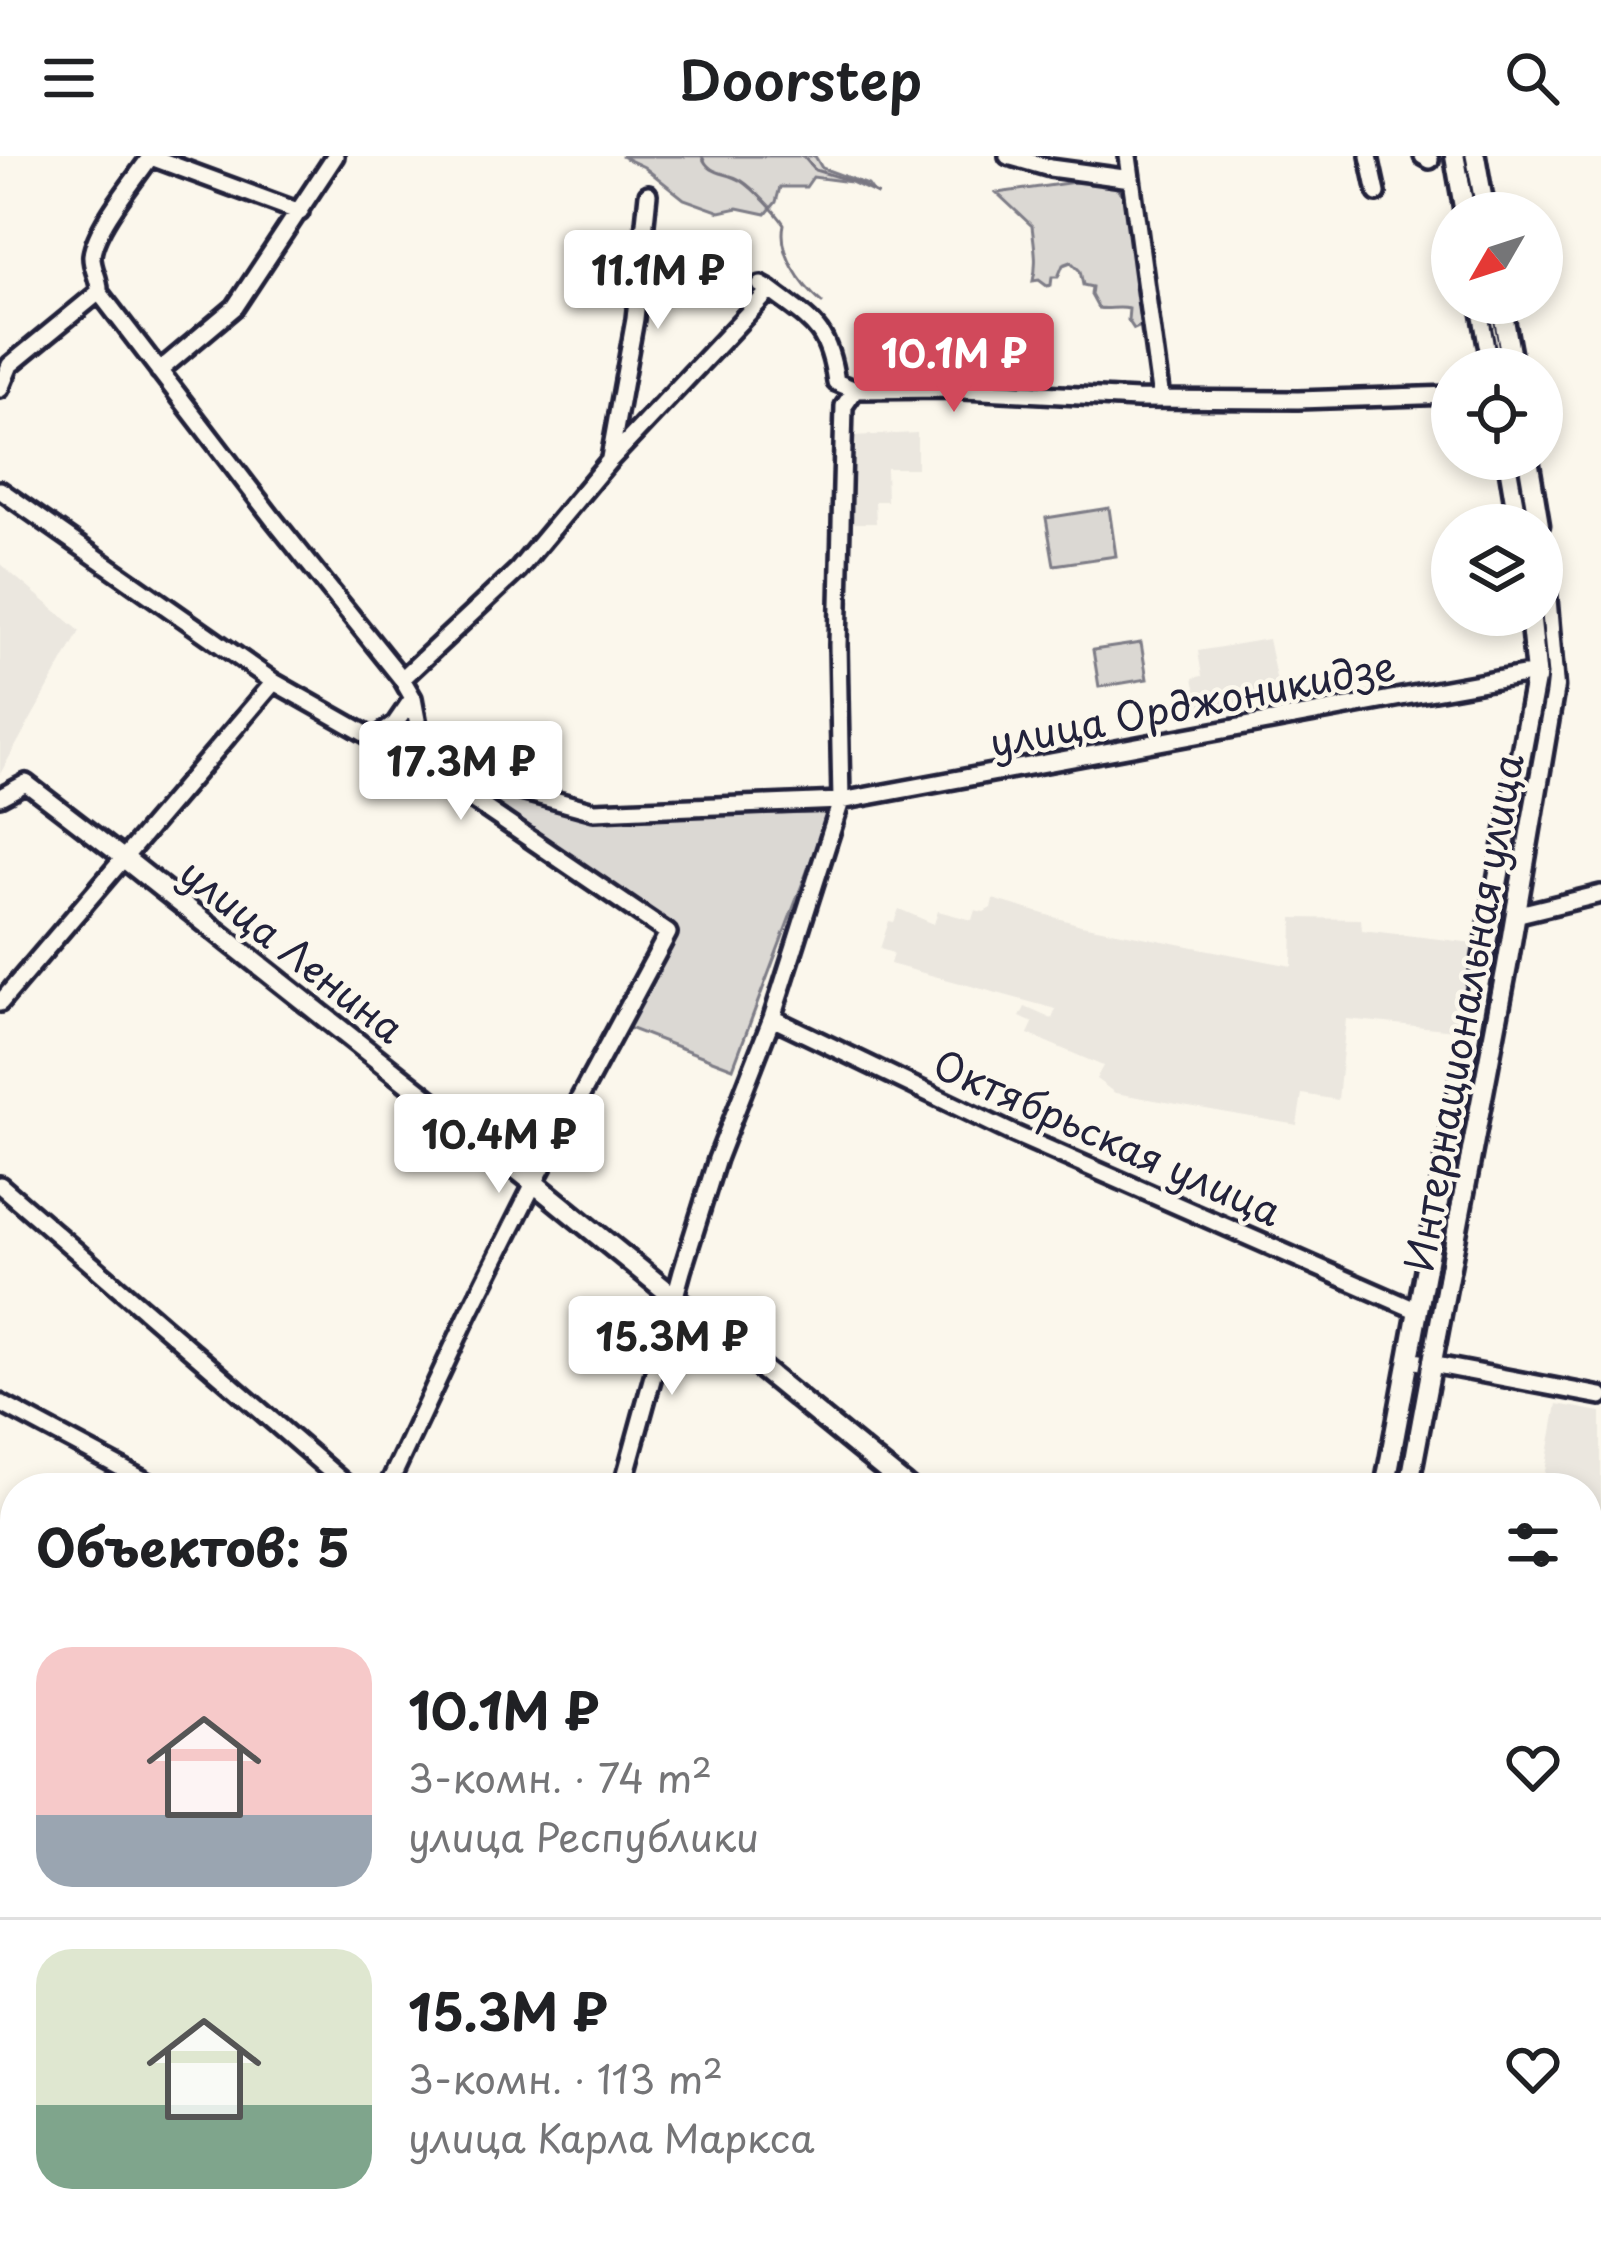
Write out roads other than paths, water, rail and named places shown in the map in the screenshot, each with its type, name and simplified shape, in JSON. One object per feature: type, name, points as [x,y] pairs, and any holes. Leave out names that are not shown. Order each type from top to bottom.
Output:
[{"type":"main road","points":[[1455,156],[1461,192]]},
{"type":"main road","points":[[1475,156],[1481,192]]},
{"type":"main road","name":"Интернациональная улица","points":[[1388,1473],[1545,675],[1535,636]]},
{"type":"main road","name":"Интернациональная улица","points":[[1411,1473],[1515,914],[1545,675],[1544,636]]},
{"type":"main road","name":"улица Ленина","points":[[125,859],[890,1473]]},
{"type":"street","points":[[159,371],[236,308],[335,156]]},
{"type":"street","points":[[1008,156],[1131,178]]},
{"type":"street","points":[[1086,172],[1096,156]]},
{"type":"street","points":[[1128,156],[1161,399]]},
{"type":"street","points":[[1370,156],[1377,193]]},
{"type":"street","points":[[300,212],[151,157],[116,206],[93,249],[92,263],[100,280],[99,292],[402,679],[413,698],[426,768]]},
{"type":"street","points":[[609,461],[634,319],[648,194]]},
{"type":"street","points":[[402,679],[518,570],[609,461],[766,288],[821,329],[836,382],[855,390],[944,389],[1161,399],[1431,396]]},
{"type":"street","points":[[0,389],[10,365],[99,292]]},
{"type":"street","points":[[626,1473],[717,1159],[772,1018],[841,801],[839,561],[844,406],[855,390]]},
{"type":"street","points":[[0,490],[274,682],[426,768],[668,933],[534,1183],[394,1473]]},
{"type":"street","name":"улица Орджоникидзе","points":[[426,768],[594,811],[841,801],[1249,724],[1545,675]]},
{"type":"street","points":[[0,1004],[274,682]]},
{"type":"street","points":[[373,740],[395,724],[413,698]]},
{"type":"street","name":"улица Ленина","points":[[0,797],[26,783],[125,859]]},
{"type":"street","points":[[1515,914],[1601,894]]},
{"type":"street","name":"Октябрьская улица","points":[[772,1018],[1012,1133],[1418,1311]]},
{"type":"street","points":[[0,1185],[333,1473]]},
{"type":"street","points":[[1410,1360],[1601,1396]]},
{"type":"street","points":[[0,1403],[131,1473]]},
{"type":"waterway","points":[[702,156],[714,170],[747,184],[776,214],[784,224],[784,246],[793,268],[822,303]]},
{"type":"waterway","points":[[803,156],[815,170],[877,194]]},
{"type":"tram line","points":[[1465,156],[1472,192]]},
{"type":"tram line","points":[[1491,324],[1495,348]]},
{"type":"tram line","points":[[1520,480],[1524,504]]},
{"type":"tram line","points":[[1402,1473],[1545,693],[1543,636]]}]
